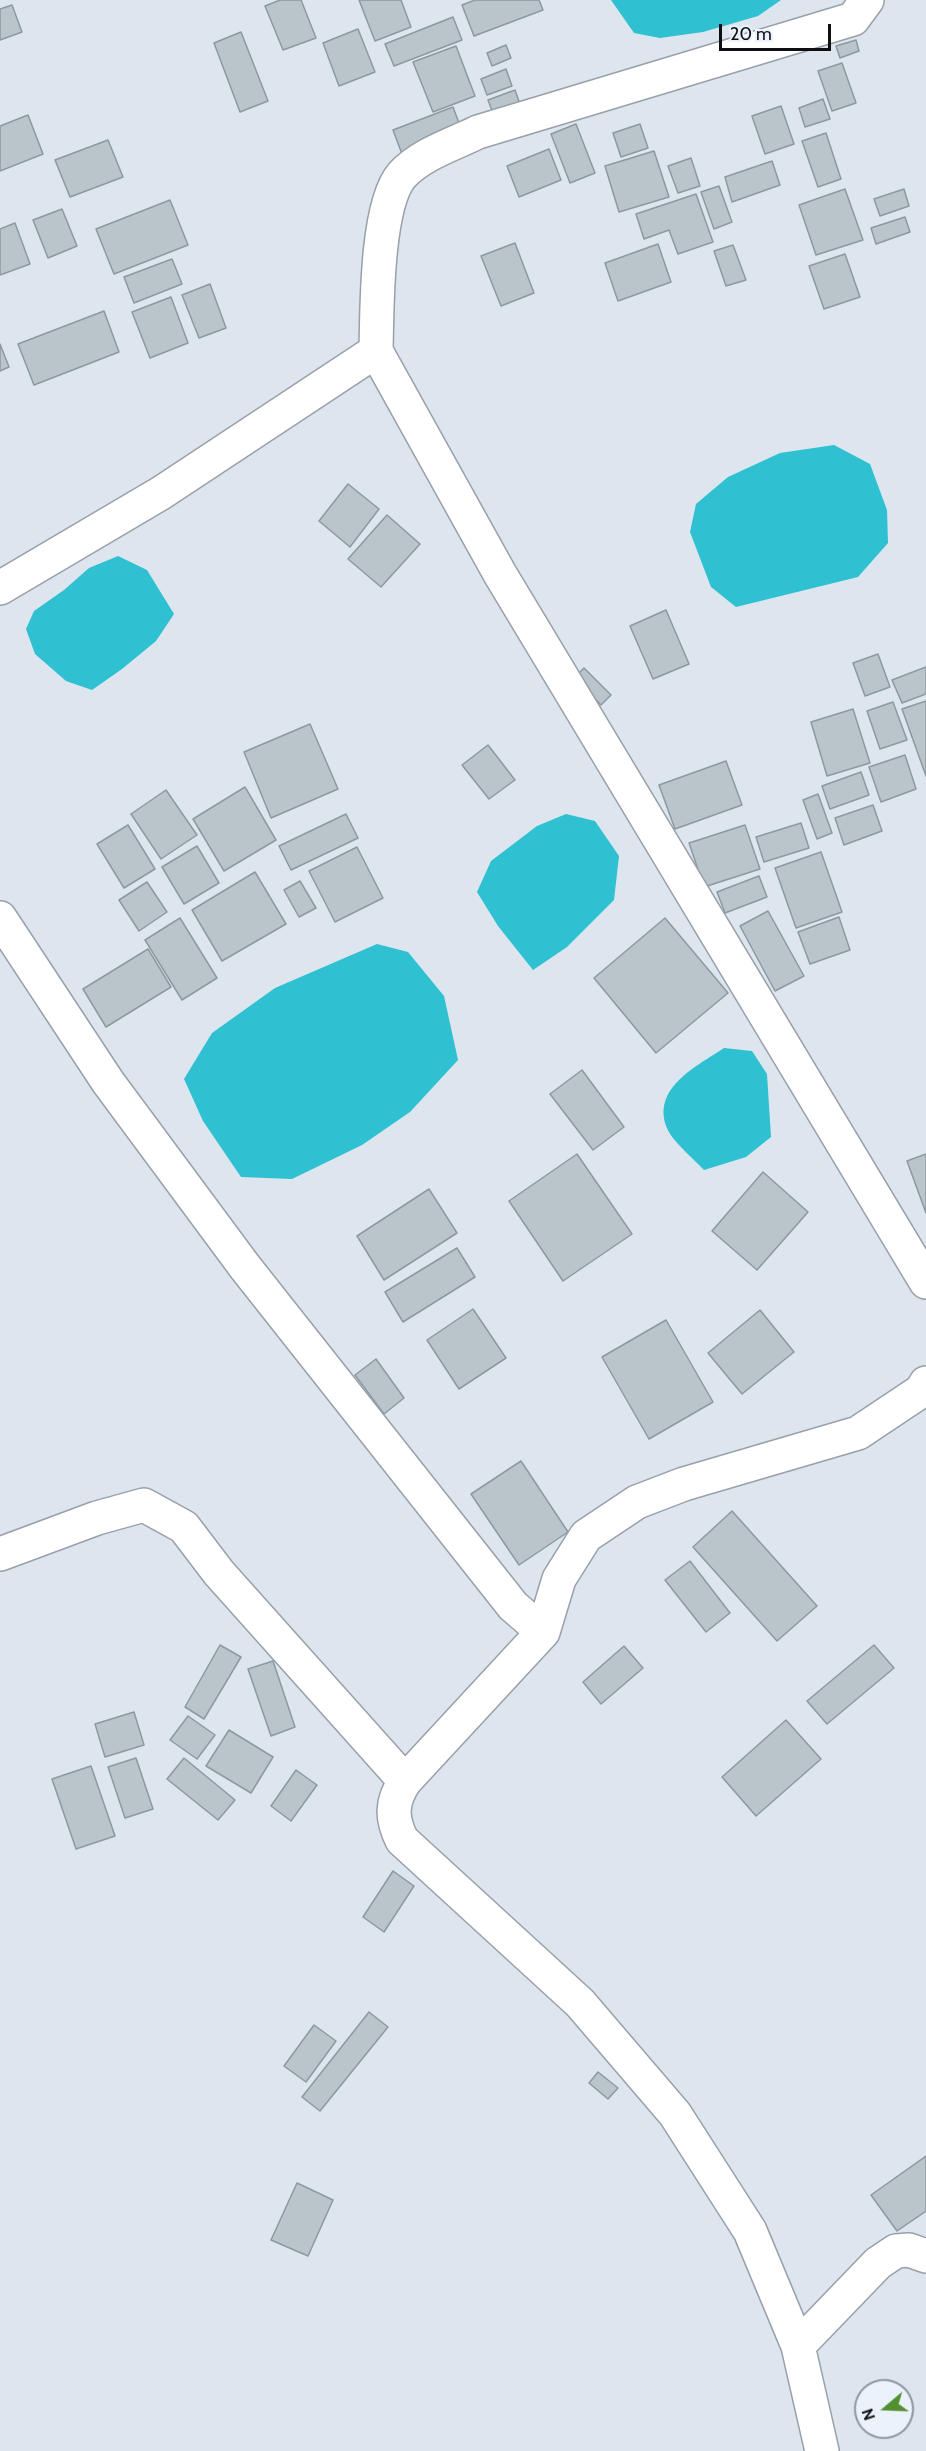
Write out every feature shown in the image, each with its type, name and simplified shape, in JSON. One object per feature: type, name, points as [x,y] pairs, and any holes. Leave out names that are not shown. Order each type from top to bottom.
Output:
[{"type":"street","points":[[867,0],[853,19],[478,132],[422,160],[402,175],[391,197],[382,237],[376,351],[500,574],[926,1282]]},
{"type":"street","points":[[0,588],[161,493],[376,351]]},
{"type":"street","points":[[0,918],[108,1082],[246,1268],[513,1606],[543,1632]]},
{"type":"street","points":[[822,2451],[798,2346],[750,2232],[675,2114],[580,2003],[402,1840],[395,1826],[395,1796],[405,1781],[543,1632],[559,1579],[586,1536],[637,1502],[684,1484],[858,1433],[921,1391],[926,1383]]},
{"type":"street","points":[[0,1554],[97,1518],[144,1505],[183,1527],[219,1573],[405,1781]]},
{"type":"street","points":[[798,2346],[878,2263],[896,2251],[909,2250],[926,2256]]},
{"type":"water","points":[[611,0],[781,0],[758,16],[703,32],[660,38],[634,33]]},
{"type":"water","points":[[834,445],[870,464],[887,510],[888,543],[858,577],[736,607],[711,587],[690,532],[696,504],[728,477],[780,453]]},
{"type":"water","points":[[118,556],[147,570],[174,614],[156,641],[92,690],[66,681],[35,654],[26,629],[34,611],[64,590],[89,568]]},
{"type":"water","points":[[566,814],[595,821],[619,856],[614,900],[567,947],[533,970],[498,926],[477,892],[491,861],[537,826]]},
{"type":"water","points":[[377,944],[408,952],[444,996],[458,1060],[410,1112],[362,1145],[292,1179],[241,1177],[203,1121],[184,1079],[212,1033],[275,988]]},
{"type":"water","points":[[724,1048],[752,1051],[767,1074],[771,1137],[746,1157],[704,1170],[669,1133],[664,1114],[665,1101],[679,1080]]},
{"type":"building","points":[[280,0],[301,0],[316,38],[283,50],[265,6]]},
{"type":"building","points":[[359,0],[401,0],[411,27],[375,41]]},
{"type":"building","points":[[475,0],[539,0],[543,10],[474,36],[462,5]]},
{"type":"building","points":[[12,5],[22,32],[0,40],[0,9]]},
{"type":"building","points":[[453,17],[462,40],[394,66],[385,44]]},
{"type":"building","points":[[358,29],[375,72],[339,86],[323,43]]},
{"type":"building","points":[[241,32],[268,101],[240,112],[214,43]]},
{"type":"building","points":[[856,40],[859,51],[840,58],[836,46]]},
{"type":"building","points":[[506,45],[511,58],[492,66],[487,53]]},
{"type":"building","points":[[456,46],[475,96],[433,112],[413,62]]},
{"type":"building","points":[[842,63],[856,103],[832,111],[818,71]]},
{"type":"building","points":[[506,69],[512,86],[487,95],[481,79]]},
{"type":"building","points":[[515,90],[521,107],[494,116],[488,100]]},
{"type":"building","points":[[823,99],[830,119],[805,127],[799,108]]},
{"type":"building","points":[[781,106],[794,144],[765,154],[752,116]]},
{"type":"building","points":[[453,107],[462,131],[402,154],[393,130]]},
{"type":"building","points":[[28,115],[43,154],[0,171],[0,126]]},
{"type":"building","points":[[576,124],[595,173],[570,183],[551,134]]},
{"type":"building","points":[[640,124],[648,148],[621,157],[613,133]]},
{"type":"building","points":[[826,133],[841,179],[818,187],[802,141]]},
{"type":"building","points":[[108,140],[123,177],[70,197],[55,160]]},
{"type":"building","points":[[549,149],[561,180],[519,197],[507,166]]},
{"type":"building","points":[[654,151],[669,197],[619,212],[605,166]]},
{"type":"building","points":[[691,158],[700,186],[678,193],[668,166]]},
{"type":"building","points":[[772,161],[780,185],[732,202],[725,177]]},
{"type":"building","points":[[719,186],[732,222],[714,229],[701,192]]},
{"type":"building","points":[[845,189],[863,240],[816,255],[799,205]]},
{"type":"building","points":[[904,189],[909,206],[880,216],[874,199]]},
{"type":"building","points":[[696,194],[713,242],[678,254],[669,230],[644,239],[636,214]]},
{"type":"building","points":[[170,200],[188,245],[114,274],[96,229]]},
{"type":"building","points":[[62,209],[77,246],[48,258],[33,220]]},
{"type":"building","points":[[905,217],[910,232],[876,244],[871,228]]},
{"type":"building","points":[[15,223],[30,264],[0,275],[0,229]]},
{"type":"building","points":[[515,243],[534,293],[501,306],[481,256]]},
{"type":"building","points":[[658,244],[671,282],[618,301],[605,263]]},
{"type":"building","points":[[733,245],[746,280],[726,286],[714,251]]},
{"type":"building","points":[[845,254],[860,297],[824,309],[809,266]]},
{"type":"building","points":[[172,259],[182,284],[134,303],[124,277]]},
{"type":"building","points":[[210,284],[226,328],[199,338],[182,295]]},
{"type":"building","points":[[171,297],[188,343],[150,358],[132,312]]},
{"type":"building","points":[[104,311],[119,352],[34,385],[18,344]]},
{"type":"building","points":[[0,344],[9,367],[0,371]]},
{"type":"building","points":[[348,484],[379,509],[350,547],[319,521]]},
{"type":"building","points":[[387,515],[420,544],[381,587],[348,559]]},
{"type":"building","points":[[666,610],[689,664],[653,679],[630,626]]},
{"type":"building","points":[[878,654],[890,687],[865,696],[853,663]]},
{"type":"building","points":[[926,667],[926,694],[902,703],[892,680]]},
{"type":"building","points":[[584,668],[611,695],[601,705],[574,678]]},
{"type":"building","points":[[926,701],[926,776],[902,709]]},
{"type":"building","points":[[893,702],[907,740],[880,749],[867,711]]},
{"type":"building","points":[[853,709],[870,763],[827,776],[811,722]]},
{"type":"building","points":[[310,724],[338,789],[271,818],[244,752]]},
{"type":"building","points":[[488,745],[515,780],[489,799],[462,765]]},
{"type":"building","points":[[905,755],[916,789],[881,802],[869,767]]},
{"type":"building","points":[[726,761],[742,805],[675,829],[659,785]]},
{"type":"building","points":[[861,772],[869,795],[830,809],[822,786]]},
{"type":"building","points":[[245,787],[276,840],[224,871],[193,819]]},
{"type":"building","points":[[166,790],[197,835],[161,859],[131,814]]},
{"type":"building","points":[[818,794],[832,833],[817,839],[803,800]]},
{"type":"building","points":[[873,805],[882,831],[844,845],[835,818]]},
{"type":"building","points":[[346,814],[358,838],[291,870],[279,846]]},
{"type":"building","points":[[801,823],[809,848],[764,862],[756,837]]},
{"type":"building","points":[[128,825],[155,869],[124,888],[97,844]]},
{"type":"building","points":[[745,825],[760,869],[704,887],[689,843]]},
{"type":"building","points":[[197,846],[219,883],[184,904],[162,867]]},
{"type":"building","points":[[357,847],[383,898],[335,922],[309,871]]},
{"type":"building","points":[[821,852],[842,912],[796,928],[775,868]]},
{"type":"building","points":[[255,872],[286,924],[222,961],[192,910]]},
{"type":"building","points":[[759,876],[767,897],[725,913],[717,892]]},
{"type":"building","points":[[300,881],[316,908],[299,917],[284,890]]},
{"type":"building","points":[[147,882],[167,912],[139,931],[119,900]]},
{"type":"building","points":[[768,911],[804,976],[775,991],[740,926]]},
{"type":"building","points":[[839,917],[850,950],[810,964],[798,932]]},
{"type":"building","points":[[180,918],[217,978],[182,1000],[145,940]]},
{"type":"building","points":[[665,918],[728,993],[656,1053],[594,978]]},
{"type":"building","points":[[148,949],[171,987],[106,1027],[83,989]]},
{"type":"building","points":[[582,1070],[624,1127],[593,1150],[550,1094]]},
{"type":"building","points":[[577,1154],[632,1234],[563,1281],[509,1201]]},
{"type":"building","points":[[926,1154],[926,1213],[907,1161]]},
{"type":"building","points":[[763,1172],[808,1212],[757,1270],[712,1231]]},
{"type":"building","points":[[429,1189],[457,1233],[384,1280],[357,1236]]},
{"type":"building","points":[[457,1248],[475,1277],[403,1322],[385,1292]]},
{"type":"building","points":[[473,1309],[506,1358],[459,1389],[427,1340]]},
{"type":"building","points":[[760,1310],[794,1352],[742,1394],[708,1353]]},
{"type":"building","points":[[666,1320],[713,1402],[649,1439],[602,1357]]},
{"type":"building","points":[[376,1359],[404,1398],[384,1414],[355,1375]]},
{"type":"building","points":[[521,1461],[568,1532],[519,1565],[471,1494]]},
{"type":"building","points":[[732,1511],[817,1606],[777,1641],[693,1547]]},
{"type":"building","points":[[690,1561],[730,1613],[706,1632],[665,1580]]},
{"type":"building","points":[[220,1645],[241,1657],[204,1719],[185,1707]]},
{"type":"building","points":[[874,1645],[894,1668],[827,1724],[807,1701]]},
{"type":"building","points":[[624,1646],[643,1668],[601,1704],[583,1682]]},
{"type":"building","points":[[273,1661],[295,1727],[271,1736],[248,1669]]},
{"type":"building","points":[[134,1712],[144,1745],[105,1757],[95,1724]]},
{"type":"building","points":[[188,1716],[215,1735],[197,1759],[170,1740]]},
{"type":"building","points":[[786,1720],[821,1759],[756,1816],[722,1777]]},
{"type":"building","points":[[229,1730],[273,1757],[251,1793],[206,1766]]},
{"type":"building","points":[[136,1758],[153,1809],[125,1818],[108,1767]]},
{"type":"building","points":[[184,1758],[235,1800],[218,1820],[167,1779]]},
{"type":"building","points":[[91,1766],[115,1836],[76,1849],[52,1779]]},
{"type":"building","points":[[296,1770],[317,1785],[291,1821],[271,1806]]},
{"type":"building","points":[[393,1871],[414,1886],[384,1932],[363,1917]]},
{"type":"building","points":[[369,2012],[388,2027],[320,2111],[302,2097]]},
{"type":"building","points":[[314,2025],[336,2041],[306,2082],[284,2066]]},
{"type":"building","points":[[598,2072],[618,2088],[608,2099],[589,2083]]},
{"type":"building","points":[[926,2156],[926,2211],[897,2231],[871,2195]]},
{"type":"building","points":[[297,2183],[333,2200],[308,2256],[271,2240]]}]
